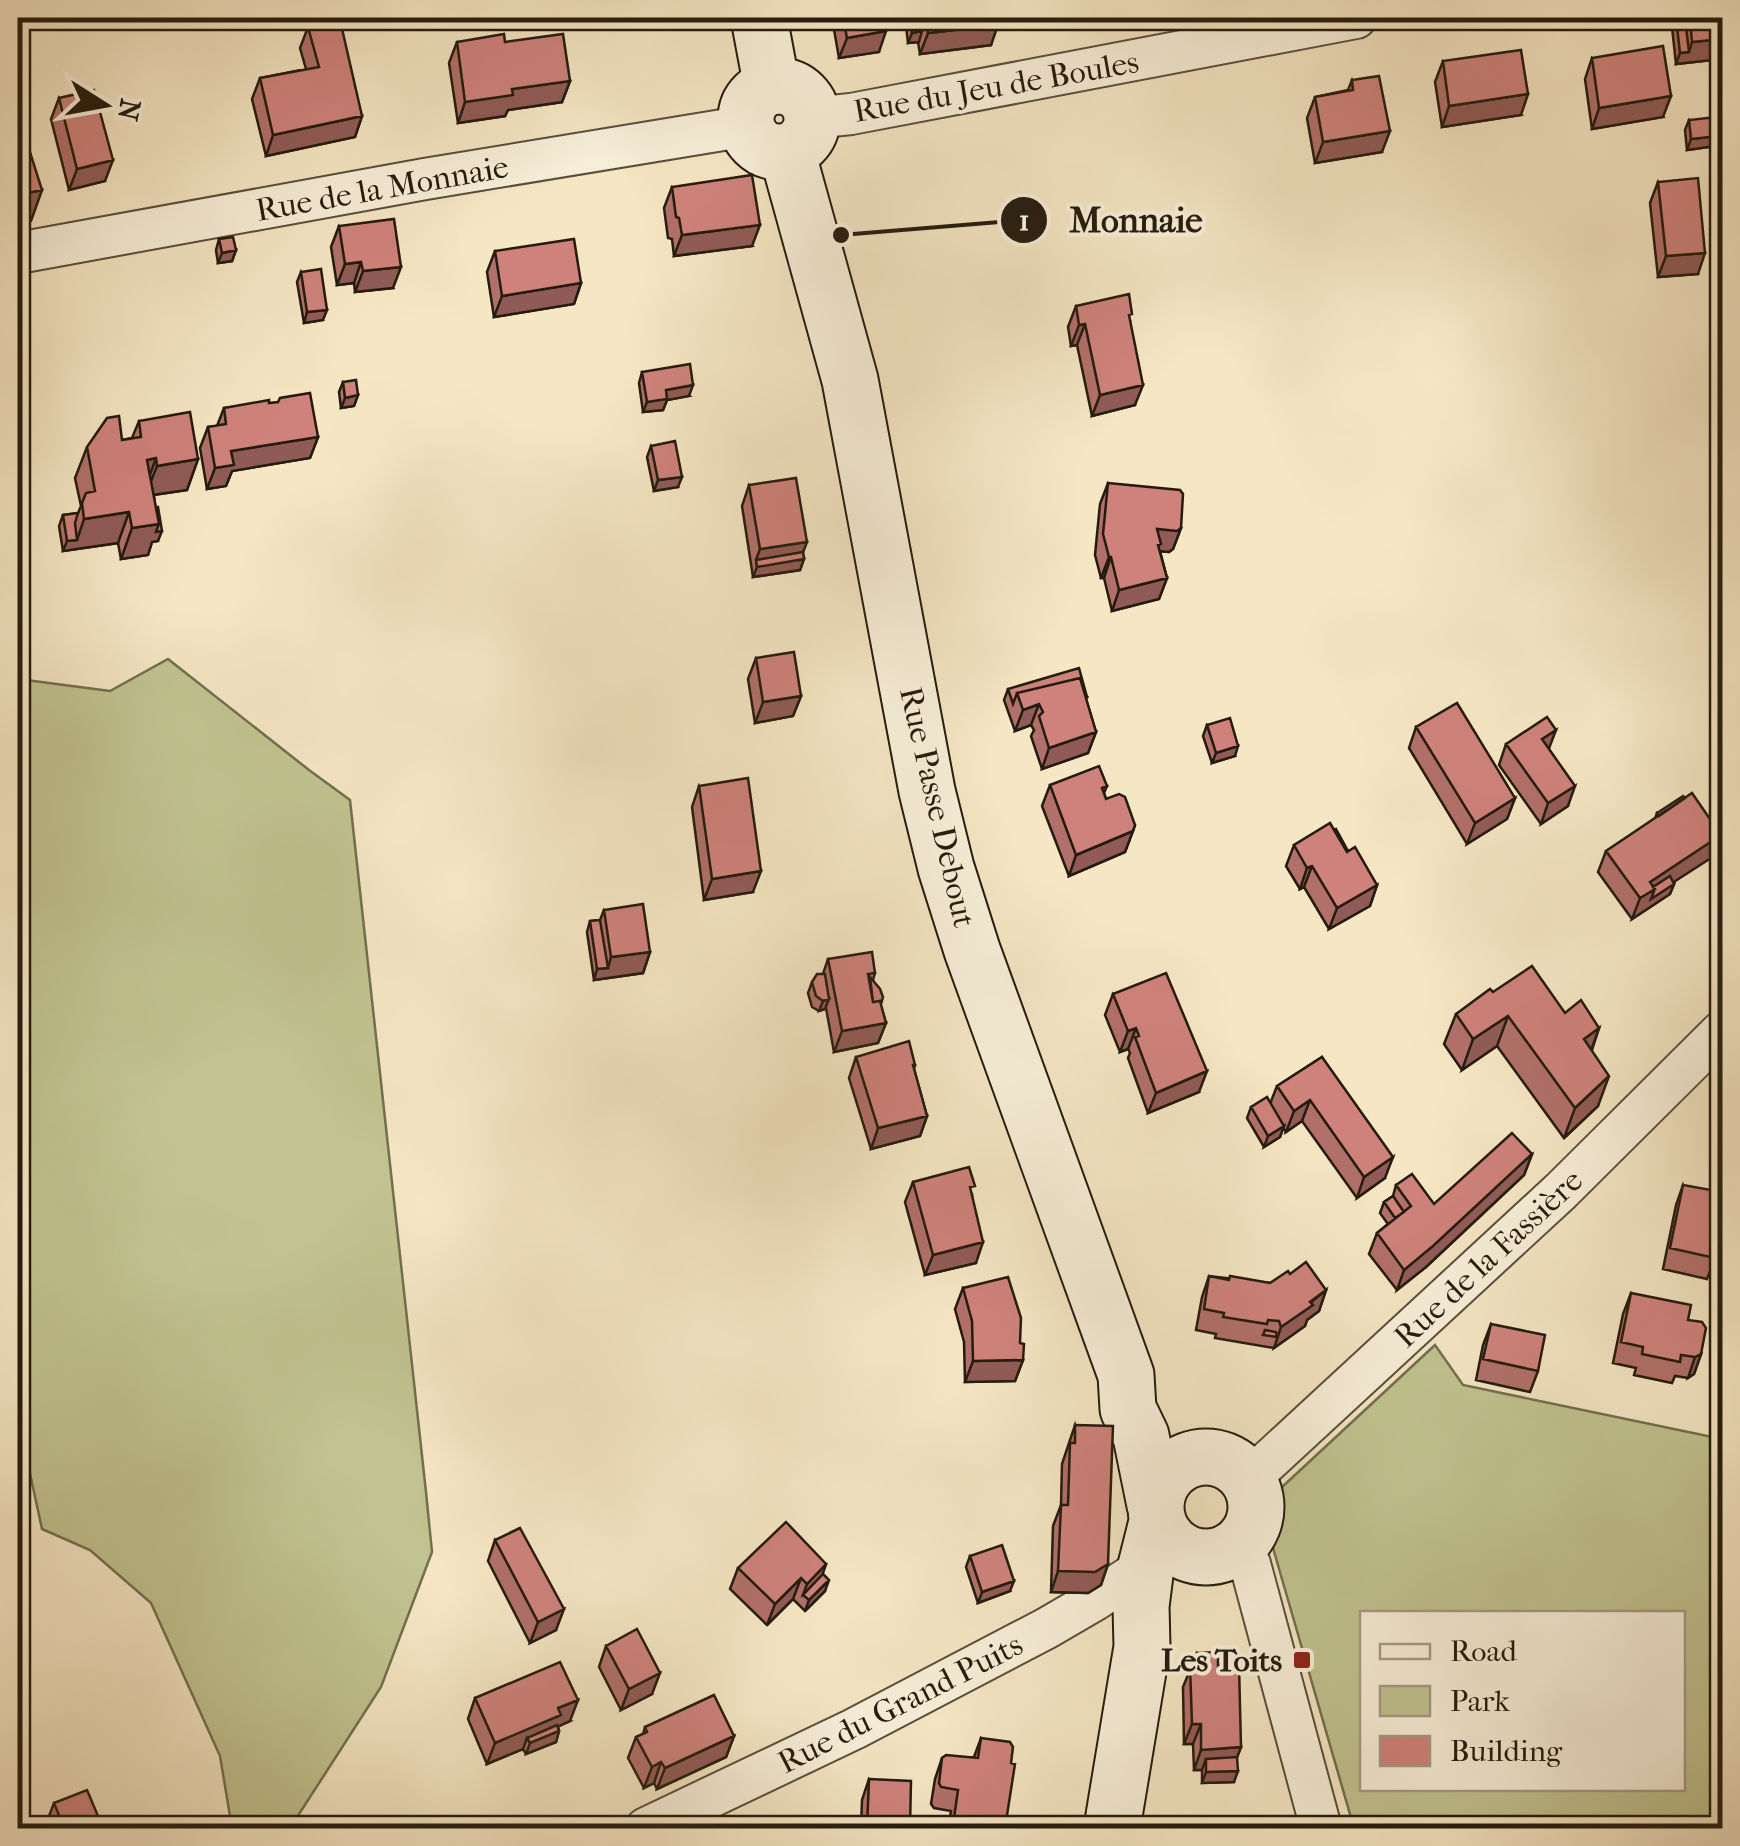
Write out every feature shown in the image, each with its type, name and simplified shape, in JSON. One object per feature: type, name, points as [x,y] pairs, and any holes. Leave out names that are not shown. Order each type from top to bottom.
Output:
[{"type":"main road","name":"Rue Passe Debout","points":[[759,18],[779,121],[850,380],[927,791],[946,868],[1126,1374],[1128,1409],[1177,1539]]},
{"type":"main road","points":[[1126,1374],[1172,1430],[1228,1468],[1255,1496],[1256,1513],[1251,1529],[1177,1539]]},
{"type":"main road","points":[[1112,1828],[1142,1646],[1166,1593],[1177,1539],[1158,1490],[1166,1476],[1192,1458],[1228,1468]]},
{"type":"street","name":"Rue du Jeu de Boules","points":[[779,121],[851,114],[1356,18]]},
{"type":"street","name":"Rue de la Monnaie","points":[[18,253],[426,178],[779,121]]},
{"type":"street","name":"Rue de la Fassière","points":[[1228,1468],[1561,1191],[1722,1031]]},
{"type":"street","name":"Rue du Grand Puits","points":[[646,1828],[854,1729],[1047,1628],[1095,1600],[1177,1539]]},
{"type":"street","points":[[1177,1539],[1250,1564],[1321,1828]]},
{"type":"green space","points":[[168,659],[350,800],[426,1492],[432,1552],[381,1687],[292,1825],[230,1816],[220,1756],[151,1603],[90,1550],[42,1529],[26,1455],[18,1450],[18,679],[110,691]]},
{"type":"green space","points":[[1435,1345],[1463,1385],[1722,1439],[1722,1828],[1354,1828],[1269,1534],[1281,1488]]},
{"type":"building","points":[[843,18],[884,18],[886,31],[847,38]]},
{"type":"building","points":[[910,18],[920,18],[922,31],[912,33]]},
{"type":"building","points":[[926,18],[998,18],[998,25],[928,33]]},
{"type":"building","points":[[1676,18],[1685,18],[1689,52],[1680,53]]},
{"type":"building","points":[[1690,18],[1722,18],[1722,39],[1692,42]]},
{"type":"building","points":[[340,20],[362,116],[273,135],[260,78],[319,67],[308,27]]},
{"type":"building","points":[[504,34],[505,42],[563,34],[570,81],[512,89],[513,95],[465,102],[457,42]]},
{"type":"building","points":[[1663,46],[1671,96],[1599,108],[1592,58]]},
{"type":"building","points":[[1521,50],[1528,94],[1449,106],[1443,61]]},
{"type":"building","points":[[1379,76],[1390,131],[1323,142],[1315,97],[1353,90],[1352,80]]},
{"type":"building","points":[[94,90],[113,160],[77,169],[59,98]]},
{"type":"building","points":[[1716,117],[1719,136],[1691,139],[1689,120]]},
{"type":"building","points":[[18,145],[22,152],[29,149],[42,190],[18,195]]},
{"type":"building","points":[[752,175],[760,225],[682,235],[672,187]]},
{"type":"building","points":[[1698,178],[1705,253],[1666,256],[1658,182]]},
{"type":"building","points":[[394,219],[401,267],[363,271],[361,262],[345,264],[339,226]]},
{"type":"building","points":[[233,237],[236,250],[222,253],[219,239]]},
{"type":"building","points":[[574,239],[581,283],[502,296],[495,251]]},
{"type":"building","points":[[321,269],[327,310],[307,312],[301,272]]},
{"type":"building","points":[[1129,294],[1129,315],[1143,385],[1100,395],[1085,324],[1079,325],[1076,306]]},
{"type":"building","points":[[690,364],[693,385],[666,390],[667,399],[647,402],[642,372]]},
{"type":"building","points":[[356,380],[358,395],[345,398],[343,382]]},
{"type":"building","points":[[310,393],[318,437],[231,451],[234,465],[215,468],[208,427],[226,424],[224,408],[278,402],[280,398]]},
{"type":"building","points":[[190,412],[198,459],[157,466],[156,458],[147,460],[159,524],[132,528],[129,512],[84,519],[82,503],[86,493],[95,491],[87,447],[107,418],[119,416],[122,440],[141,437],[139,421]]},
{"type":"building","points":[[675,441],[682,477],[658,480],[651,446]]},
{"type":"building","points":[[796,478],[807,542],[760,549],[749,485]]},
{"type":"building","points":[[1108,483],[1180,490],[1183,494],[1181,528],[1157,529],[1167,578],[1119,590],[1103,534]]},
{"type":"building","points":[[78,513],[77,540],[67,541],[63,515]]},
{"type":"building","points":[[803,552],[804,559],[757,567],[756,560]]},
{"type":"building","points":[[794,652],[801,696],[763,702],[756,658]]},
{"type":"building","points":[[1079,668],[1087,697],[1080,678],[1017,693],[1013,704],[1008,689]]},
{"type":"building","points":[[1080,678],[1096,732],[1049,748],[1039,704],[1023,710],[1017,693]]},
{"type":"building","points":[[1457,703],[1515,798],[1475,823],[1416,727]]},
{"type":"building","points":[[1547,717],[1556,730],[1542,739],[1575,786],[1548,803],[1506,744]]},
{"type":"building","points":[[1230,718],[1238,746],[1216,753],[1207,725]]},
{"type":"building","points":[[1099,766],[1107,786],[1102,788],[1106,799],[1119,794],[1125,797],[1135,825],[1133,831],[1076,855],[1050,785]]},
{"type":"building","points":[[748,778],[761,871],[712,879],[699,786]]},
{"type":"building","points":[[1692,793],[1721,835],[1650,882],[1655,889],[1640,898],[1606,851]]},
{"type":"building","points":[[1685,798],[1659,816],[1657,813]]},
{"type":"building","points":[[1330,823],[1347,852],[1355,847],[1377,885],[1337,908],[1312,866],[1307,868],[1294,845]]},
{"type":"building","points":[[1670,876],[1674,884],[1651,899],[1653,887]]},
{"type":"building","points":[[643,904],[650,952],[611,957],[604,910]]},
{"type":"building","points":[[600,920],[608,968],[597,969],[590,921]]},
{"type":"building","points":[[872,952],[875,973],[868,974],[873,1002],[880,1001],[886,1023],[842,1031],[828,959]]},
{"type":"building","points":[[1532,966],[1565,1013],[1581,1000],[1599,1028],[1584,1039],[1609,1076],[1575,1108],[1508,1016],[1473,1039],[1456,1014]]},
{"type":"building","points":[[1166,973],[1207,1071],[1156,1093],[1135,1037],[1139,1036],[1136,1028],[1128,1031],[1113,994]]},
{"type":"building","points":[[817,974],[825,974],[829,999],[823,1001],[816,996],[812,982]]},
{"type":"building","points":[[870,977],[880,989],[881,1004],[873,1002]]},
{"type":"building","points":[[909,1041],[927,1116],[878,1128],[856,1057]]},
{"type":"building","points":[[1322,1057],[1393,1157],[1364,1177],[1310,1100],[1294,1111],[1277,1086]]},
{"type":"building","points":[[1267,1097],[1284,1126],[1268,1136],[1251,1107]]},
{"type":"building","points":[[1512,1133],[1532,1154],[1404,1270],[1377,1233],[1411,1206],[1396,1185],[1412,1174],[1434,1204]]},
{"type":"building","points":[[969,1167],[983,1242],[933,1255],[913,1182]]},
{"type":"building","points":[[1683,1185],[1722,1192],[1715,1258],[1670,1248]]},
{"type":"building","points":[[1393,1196],[1404,1212],[1395,1218],[1384,1202]]},
{"type":"building","points":[[1306,1262],[1326,1290],[1310,1302],[1313,1305],[1281,1327],[1279,1321],[1268,1320],[1267,1324],[1223,1317],[1224,1313],[1204,1309],[1209,1276],[1270,1283]]},
{"type":"building","points":[[1008,1277],[1021,1318],[1023,1360],[973,1361],[972,1321],[963,1288]]},
{"type":"building","points":[[1631,1293],[1691,1305],[1688,1320],[1702,1322],[1706,1328],[1701,1354],[1681,1355],[1680,1362],[1642,1354],[1643,1347],[1621,1342]]},
{"type":"building","points":[[1491,1324],[1545,1335],[1538,1371],[1483,1359]]},
{"type":"building","points":[[1265,1330],[1276,1332],[1277,1337],[1263,1335]]},
{"type":"building","points":[[1075,1425],[1113,1426],[1108,1564],[1095,1572],[1058,1571],[1061,1505],[1068,1505],[1070,1443],[1075,1443]]},
{"type":"building","points":[[786,1522],[826,1564],[807,1584],[801,1578],[775,1604],[738,1568]]},
{"type":"building","points":[[520,1528],[564,1609],[538,1622],[495,1540]]},
{"type":"building","points":[[1002,1545],[1014,1581],[982,1592],[970,1556]]},
{"type":"building","points":[[823,1574],[829,1580],[809,1600],[803,1595]]},
{"type":"building","points":[[637,1629],[660,1673],[629,1689],[606,1646]]},
{"type":"building","points":[[1218,1652],[1218,1666],[1239,1665],[1241,1747],[1201,1750],[1201,1724],[1192,1724],[1190,1666],[1197,1666],[1197,1653]]},
{"type":"building","points":[[560,1662],[578,1700],[558,1708],[561,1715],[495,1743],[475,1698]]},
{"type":"building","points":[[714,1695],[734,1736],[665,1768],[661,1762],[652,1767],[636,1737],[647,1732],[645,1727]]},
{"type":"building","points":[[557,1725],[559,1731],[530,1743],[527,1738]]},
{"type":"building","points":[[981,1738],[1010,1742],[1013,1747],[1011,1763],[1015,1764],[1005,1828],[953,1825],[958,1790],[941,1787],[939,1783],[942,1758],[978,1758]]},
{"type":"building","points":[[1237,1757],[1238,1771],[1206,1772],[1206,1759]]},
{"type":"building","points":[[869,1779],[911,1781],[910,1828],[867,1828]]},
{"type":"building","points":[[87,1790],[103,1828],[64,1828],[54,1803]]},
{"type":"building","points":[[391,1821],[394,1828],[374,1828]]},
{"type":"place","name":"Monnaie","points":[[841,235]]},
{"type":"place","name":"Les Toits","points":[[1302,1660]]}]
